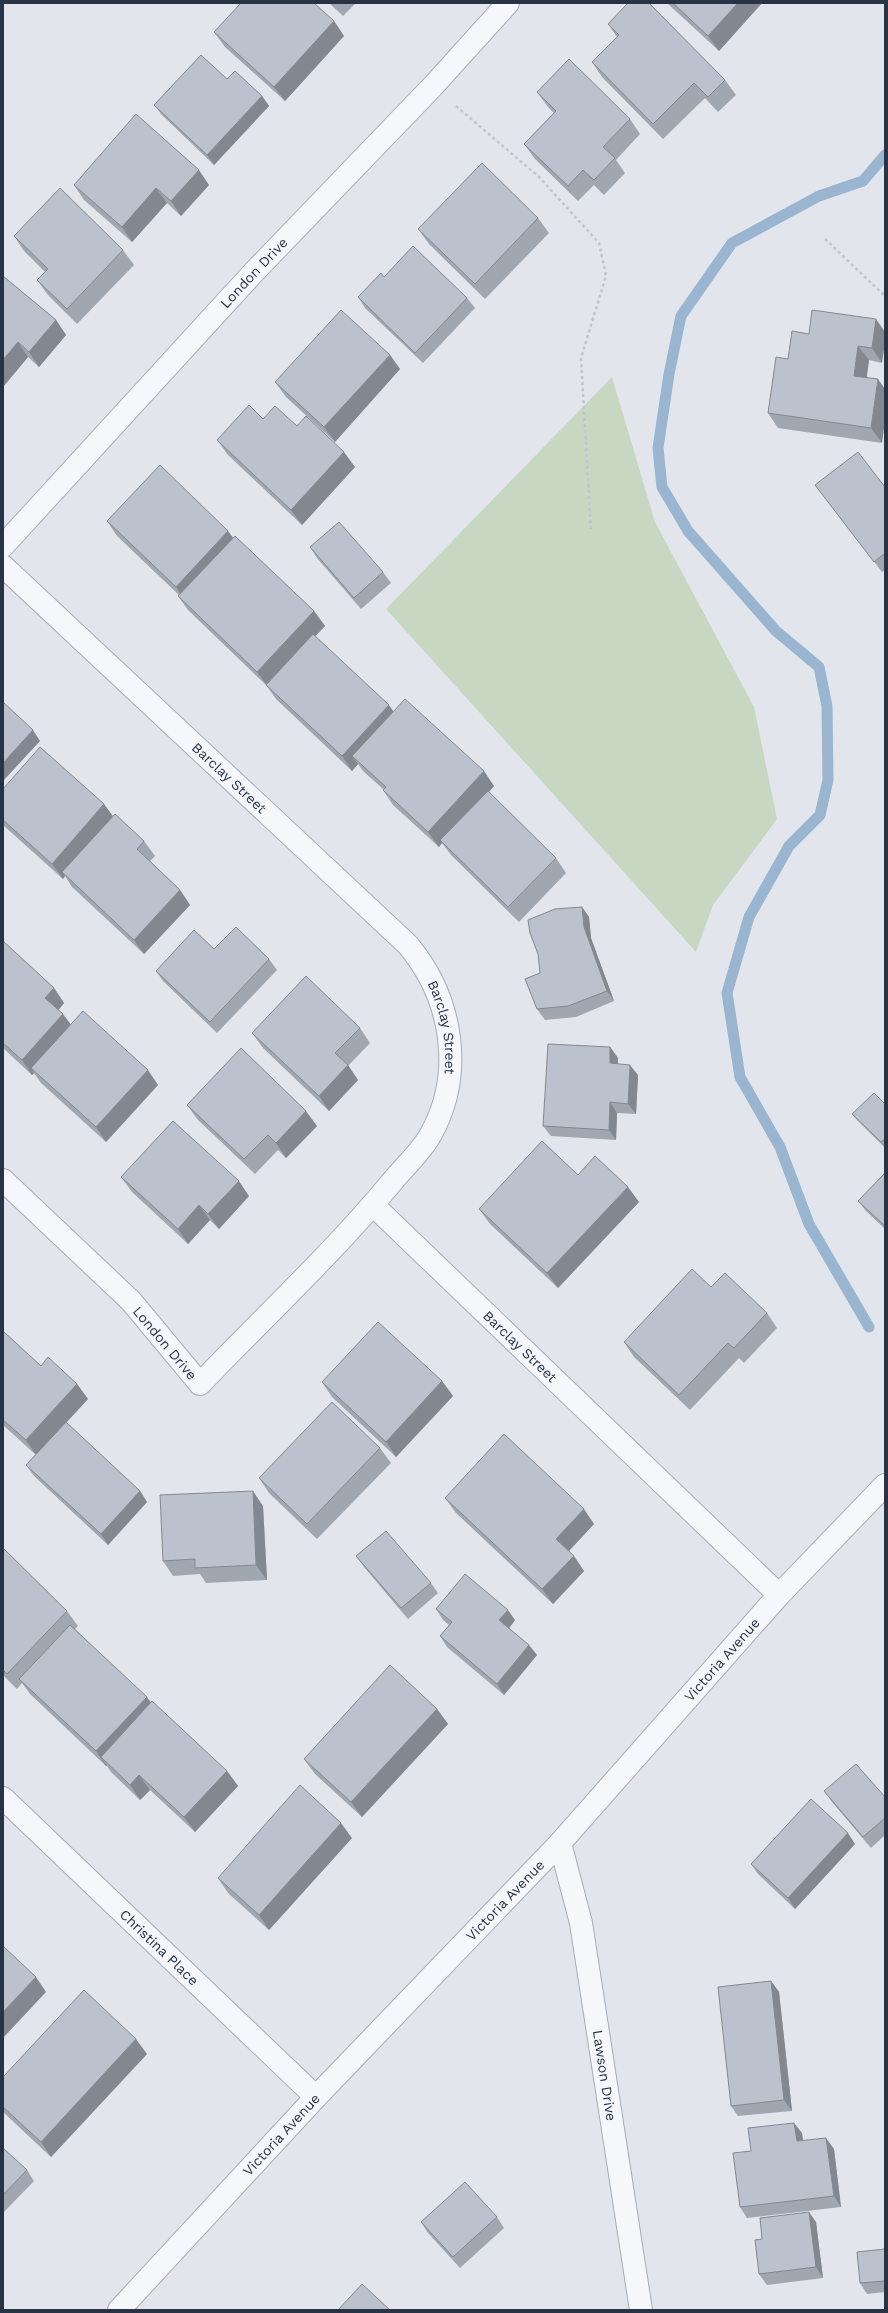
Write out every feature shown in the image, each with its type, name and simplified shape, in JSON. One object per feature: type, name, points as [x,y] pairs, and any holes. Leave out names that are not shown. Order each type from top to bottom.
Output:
[{"type":"street","name":"London Drive","points":[[3,546],[253,273],[433,86],[508,3]]},
{"type":"street","name":"Barclay Street","points":[[3,566],[402,940],[424,964],[435,986],[446,1020],[451,1045],[451,1071],[443,1105],[431,1134],[373,1205],[779,1595]]},
{"type":"street","name":"London Drive","points":[[3,1180],[131,1302],[200,1384],[373,1205]]},
{"type":"street","name":"Victoria Avenue","points":[[119,2310],[316,2097],[560,1843],[779,1595],[885,1485]]},
{"type":"street","name":"Christina Place","points":[[3,1798],[316,2097]]},
{"type":"street","name":"Lawson Drive","points":[[560,1843],[581,1923],[641,2310]]},
{"type":"path","points":[[433,86],[539,176],[599,243],[606,276],[581,358],[591,530]]},
{"type":"path","points":[[825,239],[885,296]]},
{"type":"green space","points":[[612,377],[655,522],[754,707],[777,819],[713,905],[696,952],[386,609]]},
{"type":"building","points":[[241,3],[314,3],[334,21],[274,87],[214,32]]},
{"type":"building","points":[[628,3],[649,3],[725,80],[708,97],[694,83],[653,124],[592,62],[619,35],[608,24]]},
{"type":"building","points":[[673,3],[738,3],[708,36]]},
{"type":"building","points":[[201,55],[227,79],[235,71],[262,96],[207,155],[154,105]]},
{"type":"building","points":[[569,59],[630,119],[603,147],[615,158],[594,180],[583,170],[568,186],[524,144],[556,111],[537,92]]},
{"type":"building","points":[[136,114],[199,170],[171,201],[156,188],[122,227],[74,185]]},
{"type":"building","points":[[482,163],[538,218],[475,284],[418,229]]},
{"type":"building","points":[[60,188],[123,250],[67,309],[37,280],[48,269],[14,236]]},
{"type":"building","points":[[413,246],[467,298],[415,353],[358,297],[381,273],[384,277]]},
{"type":"building","points":[[3,276],[56,320],[29,352],[18,342],[3,360]]},
{"type":"building","points":[[341,310],[390,355],[324,427],[275,382]]},
{"type":"building","points":[[812,310],[876,319],[872,348],[858,346],[854,376],[878,379],[871,428],[768,413],[776,357],[788,359],[792,331],[809,334]]},
{"type":"building","points":[[249,405],[263,419],[275,406],[297,426],[306,416],[344,452],[291,510],[217,440]]},
{"type":"building","points":[[858,452],[885,487],[885,553],[874,562],[815,485]]},
{"type":"building","points":[[160,465],[228,531],[176,587],[107,521]]},
{"type":"building","points":[[339,522],[383,572],[354,598],[310,547]]},
{"type":"building","points":[[235,536],[314,611],[257,672],[178,596]]},
{"type":"building","points":[[313,634],[389,705],[342,756],[266,685]]},
{"type":"building","points":[[405,699],[484,771],[428,832],[383,790],[386,787],[352,756]]},
{"type":"building","points":[[3,702],[33,730],[3,763]]},
{"type":"building","points":[[40,747],[104,804],[52,864],[3,820],[3,789]]},
{"type":"building","points":[[488,791],[556,858],[508,907],[440,840]]},
{"type":"building","points":[[115,814],[144,841],[137,849],[180,890],[134,940],[62,872]]},
{"type":"building","points":[[582,907],[584,927],[607,991],[568,1006],[537,1009],[525,979],[540,973],[538,954],[530,933],[528,920],[555,909]]},
{"type":"building","points":[[236,927],[269,959],[210,1022],[156,971],[194,930],[214,949]]},
{"type":"building","points":[[3,941],[54,988],[45,998],[63,1014],[22,1060],[3,1043]]},
{"type":"building","points":[[306,976],[360,1028],[335,1053],[348,1065],[319,1096],[252,1033]]},
{"type":"building","points":[[83,1011],[148,1070],[96,1127],[31,1068]]},
{"type":"building","points":[[548,1044],[610,1047],[610,1063],[630,1065],[628,1104],[610,1102],[609,1130],[543,1126]]},
{"type":"building","points":[[241,1048],[306,1111],[276,1143],[268,1135],[244,1159],[187,1105]]},
{"type":"building","points":[[874,1093],[885,1104],[885,1139],[881,1142],[852,1114]]},
{"type":"building","points":[[173,1121],[239,1181],[208,1214],[199,1205],[178,1229],[121,1177]]},
{"type":"building","points":[[542,1141],[578,1175],[595,1156],[628,1187],[547,1273],[479,1209]]},
{"type":"building","points":[[885,1173],[885,1226],[858,1201]]},
{"type":"building","points":[[692,1269],[711,1287],[725,1273],[767,1313],[734,1348],[728,1343],[679,1395],[624,1342]]},
{"type":"building","points":[[378,1322],[442,1381],[386,1442],[322,1382]]},
{"type":"building","points":[[3,1331],[41,1366],[48,1357],[77,1384],[26,1440],[3,1420]]},
{"type":"building","points":[[332,1402],[380,1448],[307,1524],[259,1478]]},
{"type":"building","points":[[66,1422],[140,1491],[101,1534],[26,1465]]},
{"type":"building","points":[[504,1434],[584,1509],[556,1539],[574,1556],[542,1589],[445,1498]]},
{"type":"building","points":[[253,1491],[256,1565],[195,1568],[195,1559],[163,1561],[160,1495]]},
{"type":"building","points":[[386,1531],[431,1583],[401,1608],[356,1556]]},
{"type":"building","points":[[3,1548],[67,1611],[7,1674],[3,1670]]},
{"type":"building","points":[[465,1574],[508,1610],[499,1620],[529,1645],[497,1684],[440,1636],[452,1622],[436,1609]]},
{"type":"building","points":[[70,1625],[147,1697],[96,1751],[19,1679]]},
{"type":"building","points":[[390,1665],[437,1709],[351,1802],[304,1759]]},
{"type":"building","points":[[152,1701],[227,1771],[184,1817],[139,1775],[130,1785],[101,1757]]},
{"type":"building","points":[[856,1764],[885,1797],[885,1818],[863,1837],[824,1791]]},
{"type":"building","points":[[300,1785],[341,1823],[259,1915],[218,1878]]},
{"type":"building","points":[[811,1799],[848,1833],[788,1898],[751,1864]]},
{"type":"building","points":[[3,1946],[36,1977],[3,2012]]},
{"type":"building","points":[[771,1981],[784,2100],[731,2106],[718,1987]]},
{"type":"building","points":[[84,1990],[136,2039],[41,2142],[3,2107],[3,2077]]},
{"type":"building","points":[[794,2123],[797,2141],[826,2138],[834,2196],[740,2207],[733,2153],[751,2151],[748,2128]]},
{"type":"building","points":[[3,2148],[27,2170],[3,2195]]},
{"type":"building","points":[[465,2182],[497,2217],[453,2257],[421,2222]]},
{"type":"building","points":[[809,2212],[816,2267],[759,2274],[755,2240],[762,2239],[760,2218]]},
{"type":"building","points":[[885,2249],[885,2281],[860,2283],[857,2252]]},
{"type":"building","points":[[362,2284],[390,2310],[338,2310]]},
{"type":"waterway","points":[[869,1327],[809,1224],[780,1147],[740,1077],[727,993],[749,917],[789,846],[820,815],[828,780],[827,706],[819,667],[776,631],[688,531],[662,487],[658,448],[669,374],[681,316],[732,243],[819,196],[863,181],[885,155]]}]
